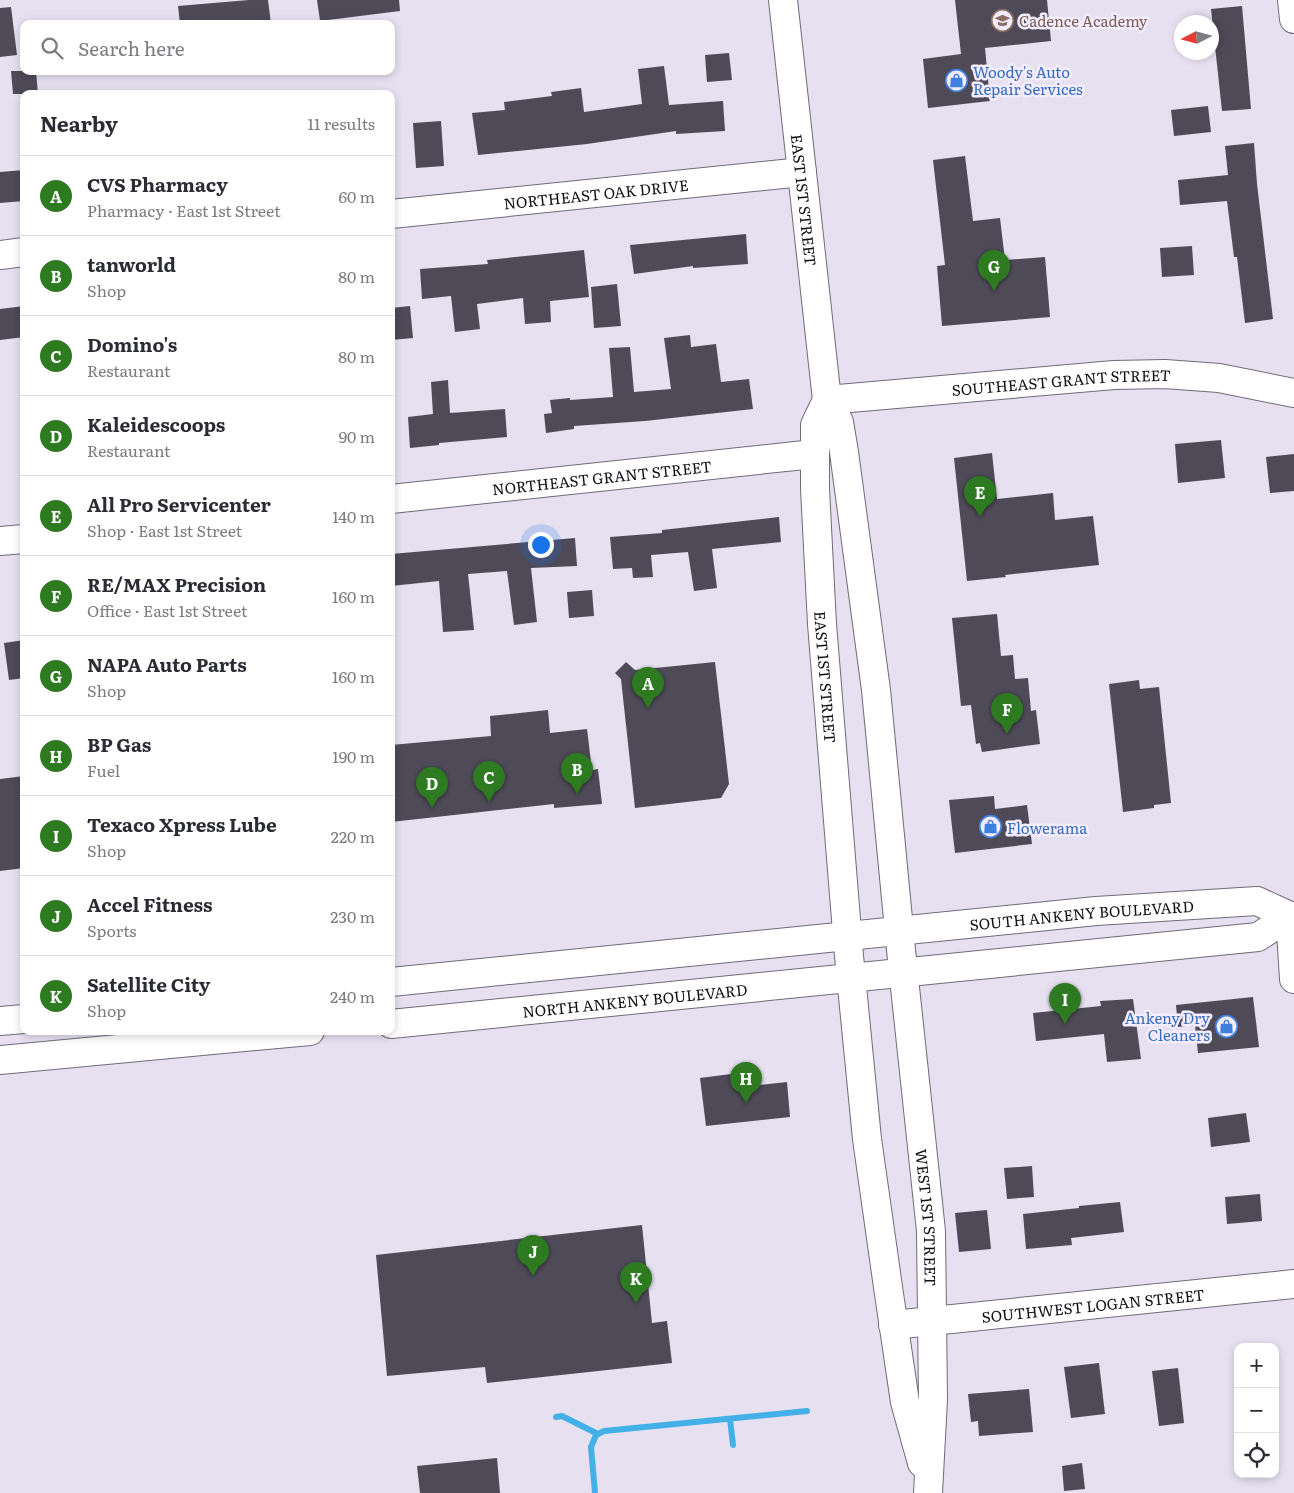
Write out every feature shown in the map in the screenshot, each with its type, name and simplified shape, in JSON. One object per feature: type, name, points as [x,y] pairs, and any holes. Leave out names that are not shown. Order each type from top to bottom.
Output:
[{"type":"main road","name":"EAST 1ST STREET","points":[[784,0],[827,400],[839,422],[876,690],[895,957]]},
{"type":"main road","points":[[1292,0],[1294,19]]},
{"type":"main road","name":"NORTHEAST OAK DRIVE","points":[[395,214],[802,172]]},
{"type":"main road","points":[[0,255],[20,252]]},
{"type":"main road","name":"SOUTHEAST GRANT STREET","points":[[827,400],[1114,375],[1165,374],[1219,378],[1294,393]]},
{"type":"main road","name":"EAST 1ST STREET","points":[[827,400],[815,425],[814,454],[822,624],[854,951]]},
{"type":"main road","name":"NORTHEAST GRANT STREET","points":[[395,499],[814,454]]},
{"type":"main road","points":[[0,541],[20,539]]},
{"type":"main road","name":"SOUTH ANKENY BOULEVARD","points":[[895,957],[1096,911],[1257,901],[1292,916]]},
{"type":"main road","points":[[1292,916],[1294,978]]},
{"type":"main road","name":"SOUTH ANKENY BOULEVARD","points":[[854,951],[895,957],[1258,937],[1292,916]]},
{"type":"main road","name":"NORTH ANKENY BOULEVARD","points":[[395,1023],[854,951]]},
{"type":"main road","name":"NORTH ANKENY BOULEVARD","points":[[395,982],[854,951],[895,957]]},
{"type":"main road","name":"WEST 1ST STREET","points":[[854,951],[867,1139],[905,1402],[928,1488]]},
{"type":"main road","name":"WEST 1ST STREET","points":[[895,957],[931,1231],[933,1400],[928,1488]]},
{"type":"main road","points":[[0,1021],[20,1019]]},
{"type":"main road","points":[[0,1060],[267,1035]]},
{"type":"main road","name":"SOUTHWEST LOGAN STREET","points":[[893,1325],[1294,1284]]},
{"type":"building","points":[[268,0],[270,20],[180,20],[178,6]]},
{"type":"building","points":[[317,0],[399,0],[400,11],[320,20]]},
{"type":"building","points":[[955,0],[1047,0],[1051,41],[985,48],[990,101],[928,108],[923,59],[961,54]]},
{"type":"building","points":[[1242,6],[1251,109],[1222,111],[1216,60],[1219,60],[1219,15],[1212,15],[1211,9]]},
{"type":"building","points":[[11,7],[17,55],[0,57],[0,8]]},
{"type":"building","points":[[729,53],[732,80],[707,82],[705,55]]},
{"type":"building","points":[[664,66],[669,105],[723,101],[725,131],[676,134],[676,131],[587,144],[478,155],[472,113],[505,110],[504,102],[552,96],[551,92],[581,88],[584,112],[642,104],[638,69]]},
{"type":"building","points":[[11,71],[20,71],[20,75],[36,75],[38,90],[20,90],[20,94],[13,94]]},
{"type":"building","points":[[1208,106],[1211,132],[1174,136],[1171,110]]},
{"type":"building","points":[[441,121],[444,166],[416,168],[413,123]]},
{"type":"building","points":[[1254,143],[1273,319],[1245,323],[1237,257],[1234,257],[1227,201],[1180,205],[1178,180],[1228,175],[1225,146]]},
{"type":"building","points":[[965,156],[973,221],[1000,218],[1005,260],[1045,257],[1050,317],[942,326],[937,266],[945,265],[933,160]]},
{"type":"building","points":[[20,170],[20,201],[0,203],[0,172]]},
{"type":"building","points":[[746,234],[748,264],[693,268],[693,266],[634,274],[630,245]]},
{"type":"building","points":[[1192,246],[1194,275],[1162,277],[1160,248]]},
{"type":"building","points":[[584,250],[589,297],[550,301],[551,322],[525,324],[523,298],[477,304],[480,329],[455,332],[451,296],[422,299],[420,269],[488,264],[487,260]]},
{"type":"building","points":[[617,284],[621,326],[594,328],[591,287]]},
{"type":"building","points":[[20,306],[20,338],[0,340],[0,309]]},
{"type":"building","points":[[410,306],[413,338],[395,340],[395,308]]},
{"type":"building","points":[[690,335],[691,347],[716,344],[721,382],[749,379],[753,409],[645,421],[574,426],[574,429],[546,433],[544,414],[552,413],[550,400],[613,397],[609,348],[630,347],[634,392],[671,389],[664,338]]},
{"type":"building","points":[[448,380],[450,413],[505,409],[507,437],[439,443],[439,445],[410,448],[408,417],[433,414],[431,382]]},
{"type":"building","points":[[1221,440],[1225,478],[1178,483],[1175,444]]},
{"type":"building","points":[[992,453],[997,499],[1053,493],[1055,520],[1093,516],[1099,565],[967,581],[954,458]]},
{"type":"building","points":[[1294,454],[1294,491],[1270,493],[1266,457]]},
{"type":"building","points":[[779,517],[781,542],[712,549],[717,588],[694,591],[688,552],[651,555],[653,577],[633,578],[632,568],[613,569],[610,537],[662,533],[662,530]]},
{"type":"building","points":[[575,538],[577,566],[531,568],[537,622],[514,625],[507,571],[468,574],[474,630],[443,632],[439,581],[395,586],[395,554]]},
{"type":"building","points":[[592,590],[594,616],[569,618],[567,592]]},
{"type":"building","points":[[997,614],[1001,656],[1013,655],[1015,679],[1028,678],[1031,711],[1036,710],[1040,744],[982,752],[980,743],[976,744],[971,705],[961,706],[952,618]]},
{"type":"building","points":[[20,641],[20,679],[9,680],[4,643]]},
{"type":"building","points":[[626,662],[635,670],[715,662],[729,784],[721,798],[635,808],[621,679],[615,673]]},
{"type":"building","points":[[1139,680],[1140,689],[1159,687],[1171,803],[1154,805],[1154,808],[1123,812],[1109,684]]},
{"type":"building","points":[[548,710],[550,733],[587,729],[592,770],[598,769],[602,804],[554,808],[554,804],[395,822],[395,745],[491,736],[490,716]]},
{"type":"building","points":[[20,776],[20,868],[0,871],[0,779]]},
{"type":"building","name":"Flowerama","points":[[994,796],[995,809],[1027,805],[1032,844],[955,853],[949,800]]},
{"type":"building","name":"Ankeny Dry Cleaners","points":[[1253,997],[1259,1047],[1198,1053],[1195,1025],[1178,1027],[1176,1005]]},
{"type":"building","points":[[1133,999],[1141,1059],[1107,1062],[1104,1034],[1036,1041],[1033,1013],[1101,1006],[1100,1001]]},
{"type":"building","points":[[731,1074],[733,1088],[787,1082],[790,1117],[706,1126],[700,1078]]},
{"type":"building","points":[[1246,1113],[1250,1142],[1211,1147],[1208,1118]]},
{"type":"building","points":[[1032,1166],[1034,1197],[1007,1199],[1004,1168]]},
{"type":"building","points":[[1260,1194],[1262,1221],[1227,1224],[1225,1197]]},
{"type":"building","points":[[1120,1202],[1124,1232],[1071,1238],[1072,1245],[1026,1249],[1023,1214]]},
{"type":"building","points":[[987,1210],[991,1249],[959,1252],[955,1213]]},
{"type":"building","points":[[642,1225],[652,1323],[667,1321],[672,1363],[487,1383],[485,1367],[387,1376],[376,1255]]},
{"type":"building","points":[[1099,1363],[1105,1414],[1071,1418],[1064,1367]]},
{"type":"building","points":[[1178,1368],[1184,1423],[1159,1426],[1152,1371]]},
{"type":"building","points":[[1029,1389],[1033,1432],[979,1436],[978,1421],[971,1422],[968,1394]]},
{"type":"building","points":[[497,1458],[500,1493],[420,1493],[417,1466]]},
{"type":"building","points":[[1082,1463],[1085,1489],[1064,1491],[1062,1466]]},
{"type":"waterway","points":[[595,1493],[591,1447],[596,1435],[604,1431],[807,1411]]},
{"type":"waterway","points":[[556,1417],[562,1416],[598,1434]]},
{"type":"waterway","points":[[730,1419],[733,1445]]},
{"type":"place","name":"Cadence Academy","points":[[1003,20]]},
{"type":"place","name":"Woody's Auto Repair Services","points":[[957,80]]},
{"type":"place","name":"NAPA Auto Parts","points":[[994,291]]},
{"type":"place","name":"All Pro Servicenter","points":[[980,517]]},
{"type":"place","name":"CVS Pharmacy","points":[[648,708]]},
{"type":"place","name":"RE/MAX Precision","points":[[1007,734]]},
{"type":"place","name":"tanworld","points":[[577,794]]},
{"type":"place","name":"Domino's","points":[[489,802]]},
{"type":"place","name":"Kaleidescoops","points":[[432,808]]},
{"type":"place","name":"Flowerama","points":[[991,827]]},
{"type":"place","name":"Texaco Xpress Lube","points":[[1065,1024]]},
{"type":"place","name":"Ankeny Dry Cleaners","points":[[1226,1026]]},
{"type":"place","name":"BP Gas","points":[[746,1103]]},
{"type":"place","name":"Accel Fitness","points":[[533,1276]]},
{"type":"place","name":"Satellite City","points":[[636,1303]]}]
